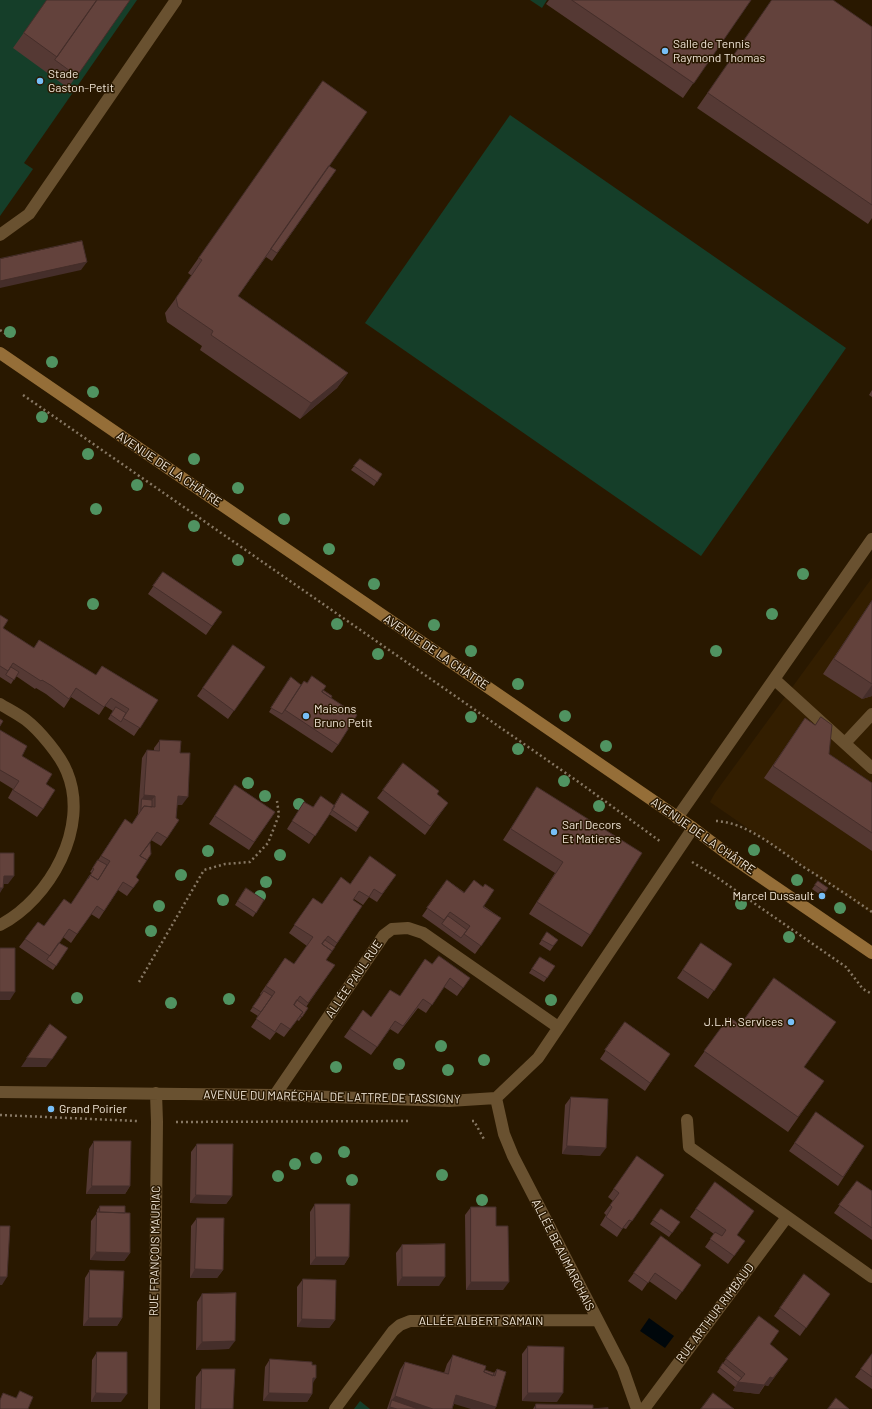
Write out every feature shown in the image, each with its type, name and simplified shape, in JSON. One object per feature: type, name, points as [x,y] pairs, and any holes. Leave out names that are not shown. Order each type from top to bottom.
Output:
[{"type":"main road","name":"AVENUE DE LA CHÂTRE","points":[[0,353],[693,828],[872,953]]},
{"type":"street","points":[[0,235],[29,214],[176,0]]},
{"type":"street","points":[[677,818],[872,539]]},
{"type":"street","points":[[774,679],[872,768]]},
{"type":"street","points":[[0,704],[26,720],[51,746],[67,771],[74,799],[71,831],[62,860],[49,882],[32,902],[8,921],[0,925]]},
{"type":"street","points":[[845,743],[872,714]]},
{"type":"street","points":[[496,1098],[538,1058],[693,828]]},
{"type":"street","name":"ALLÉE PAUL RUE","points":[[275,1095],[384,935],[392,929],[408,928],[423,933],[558,1027]]},
{"type":"street","name":"AVENUE DU MARÉCHAL DE LATTRE DE TASSIGNY","points":[[0,1092],[275,1095],[449,1101],[496,1098]]},
{"type":"street","name":"RUE FRANÇOIS MAURIAC","points":[[154,1409],[156,1093]]},
{"type":"street","name":"ALLÉE BEAUMARCHAIS","points":[[496,1098],[504,1134],[513,1156],[623,1370],[637,1409]]},
{"type":"street","points":[[687,1120],[689,1147],[872,1276]]},
{"type":"street","name":"RUE ARTHUR RIMBAUD","points":[[644,1409],[787,1217]]},
{"type":"street","name":"ALLÉE ALBERT SAMAIN","points":[[335,1409],[393,1331],[400,1325],[410,1321],[596,1320]]},
{"type":"path","points":[[20,392],[580,783],[676,852],[715,876],[846,967],[863,988],[872,994]]},
{"type":"path","points":[[138,982],[204,870],[225,864],[250,862],[268,843],[279,815],[277,801]]},
{"type":"path","points":[[715,821],[724,821],[735,824],[761,838],[872,912]]},
{"type":"path","points":[[0,1115],[157,1122],[418,1121]]},
{"type":"path","points":[[466,1121],[474,1121],[488,1148]]},
{"type":"shaded area","points":[[872,578],[872,914],[710,802],[715,793]]},
{"type":"shaded area","points":[[649,1318],[674,1336],[665,1348],[640,1331]]},
{"type":"green space","name":"Stade Gaston-Petit","points":[[0,0],[137,0],[24,163],[33,169],[0,216]]},
{"type":"green space","points":[[530,0],[547,0],[542,8]]},
{"type":"green space","points":[[510,115],[846,348],[701,556],[365,323]]},
{"type":"green space","points":[[360,1401],[370,1409],[354,1409]]},
{"type":"building","points":[[47,0],[97,0],[57,57],[24,33]]},
{"type":"building","points":[[97,0],[130,0],[77,76],[55,60]]},
{"type":"building","name":"Salle de Tennis Raymond Thomas","points":[[572,0],[751,0],[694,83]]},
{"type":"building","points":[[772,0],[833,0],[872,27],[872,205],[708,93]]},
{"type":"building","points":[[323,81],[367,112],[238,296],[348,373],[311,403],[211,335],[213,331],[178,307],[176,298],[202,260],[199,258]]},
{"type":"building","points":[[329,166],[336,170],[277,253],[271,249]]},
{"type":"building","points":[[82,241],[87,262],[0,281],[0,259]]},
{"type":"building","points":[[360,459],[382,474],[377,482],[354,466]]},
{"type":"building","points":[[163,572],[222,612],[212,626],[153,586]]},
{"type":"building","points":[[872,601],[872,684],[834,659]]},
{"type":"building","points":[[0,615],[8,620],[3,628],[34,648],[39,640],[96,675],[102,666],[158,700],[140,728],[123,718],[129,709],[111,698],[104,707],[76,688],[69,699],[52,686],[42,680],[41,681],[13,663],[8,671],[0,666]]},
{"type":"building","points":[[233,645],[265,667],[234,711],[203,688]]},
{"type":"building","points":[[11,667],[19,672],[14,680],[6,675]]},
{"type":"building","points":[[312,676],[326,686],[322,692],[357,715],[338,745],[285,710],[304,681],[307,683]]},
{"type":"building","points":[[291,677],[301,685],[282,714],[271,708]]},
{"type":"building","points":[[323,690],[332,696],[331,698],[322,692]]},
{"type":"building","points":[[116,707],[126,713],[121,722],[111,715]]},
{"type":"building","points":[[821,717],[832,725],[829,754],[872,783],[872,833],[773,766],[805,718],[815,725]]},
{"type":"building","points":[[0,719],[3,721],[0,726]]},
{"type":"building","points":[[0,730],[27,746],[22,756],[52,774],[46,784],[55,790],[43,809],[13,790],[19,781],[0,770]]},
{"type":"building","points":[[160,740],[181,741],[180,753],[190,753],[188,797],[178,796],[176,818],[179,820],[167,838],[157,832],[140,856],[147,860],[136,877],[139,880],[133,888],[123,882],[104,911],[97,906],[77,934],[69,929],[50,956],[25,939],[38,922],[44,926],[64,899],[71,904],[90,875],[98,880],[110,861],[101,856],[125,819],[132,824],[144,806],[155,807],[155,796],[144,795],[147,750],[159,751]]},
{"type":"building","points":[[403,763],[439,791],[437,794],[448,803],[430,826],[383,790]]},
{"type":"building","points":[[235,785],[275,812],[254,842],[215,816]]},
{"type":"building","points":[[537,787],[642,853],[590,935],[537,902],[563,862],[511,829]]},
{"type":"building","points":[[342,793],[369,812],[358,828],[332,810]]},
{"type":"building","points":[[321,796],[335,806],[315,836],[292,821],[304,802],[313,807]]},
{"type":"building","points":[[142,799],[152,800],[152,807],[144,806],[141,810]]},
{"type":"building","points":[[150,843],[151,854],[147,860],[140,856]]},
{"type":"building","points":[[0,853],[14,853],[14,876],[4,876],[3,888],[0,888]]},
{"type":"building","points":[[370,856],[396,875],[382,894],[374,889],[369,897],[359,891],[353,900],[362,906],[337,943],[328,936],[322,944],[332,951],[326,960],[335,965],[308,1003],[300,996],[294,1005],[303,1012],[290,1029],[281,1023],[275,1032],[256,1019],[275,992],[266,986],[285,958],[294,964],[313,937],[294,925],[313,898],[322,904],[341,877],[350,884]]},
{"type":"building","points":[[98,860],[107,865],[98,880],[90,875]]},
{"type":"building","points":[[447,880],[464,893],[474,880],[483,887],[485,884],[494,890],[483,907],[501,918],[481,946],[464,934],[470,926],[450,912],[444,920],[427,908]]},
{"type":"building","points":[[818,881],[828,888],[825,892],[815,885]]},
{"type":"building","points":[[246,888],[264,900],[256,913],[238,901]]},
{"type":"building","points":[[448,916],[467,930],[461,938],[442,924]]},
{"type":"building","points":[[547,932],[558,940],[553,946],[542,940]]},
{"type":"building","points":[[325,940],[335,947],[332,951],[322,944]]},
{"type":"building","points":[[59,943],[68,948],[56,966],[47,960]]},
{"type":"building","points":[[701,943],[732,964],[714,991],[683,970]]},
{"type":"building","points":[[0,948],[15,948],[15,992],[0,992]]},
{"type":"building","points":[[439,956],[470,978],[463,988],[450,978],[432,1005],[423,999],[403,1026],[395,1021],[377,1047],[350,1029],[363,1010],[371,1017],[390,990],[400,996],[425,959],[432,964]]},
{"type":"building","points":[[540,957],[555,966],[547,978],[532,969]]},
{"type":"building","points":[[774,978],[836,1022],[804,1067],[824,1081],[798,1117],[704,1051],[729,1017],[740,1025]]},
{"type":"building","points":[[264,991],[272,996],[261,1012],[253,1007]]},
{"type":"building","points":[[297,1000],[308,1008],[302,1017],[300,1016],[303,1012],[294,1005]]},
{"type":"building","points":[[625,1022],[670,1054],[650,1083],[605,1050]]},
{"type":"building","points":[[50,1024],[67,1037],[52,1059],[27,1058]]},
{"type":"building","points":[[571,1097],[608,1099],[606,1148],[567,1146]]},
{"type":"building","points":[[816,1112],[864,1146],[843,1177],[795,1143]]},
{"type":"building","points":[[94,1141],[131,1141],[130,1186],[92,1186]]},
{"type":"building","points":[[197,1144],[233,1144],[232,1196],[196,1195]]},
{"type":"building","points":[[637,1156],[664,1175],[632,1221],[629,1220],[622,1229],[606,1217],[612,1207],[610,1205],[619,1193],[614,1189]]},
{"type":"building","points":[[857,1181],[872,1191],[872,1228],[839,1205]]},
{"type":"building","points":[[715,1182],[754,1211],[737,1235],[745,1241],[734,1256],[710,1239],[715,1232],[722,1236],[726,1230],[696,1209]]},
{"type":"building","points":[[315,1204],[350,1204],[349,1257],[316,1257]]},
{"type":"building","points":[[100,1206],[125,1206],[125,1213],[100,1212]]},
{"type":"building","points":[[471,1207],[496,1207],[496,1226],[508,1226],[509,1282],[471,1282]]},
{"type":"building","points":[[661,1209],[680,1222],[672,1233],[653,1220]]},
{"type":"building","points":[[97,1212],[130,1213],[130,1253],[96,1252]]},
{"type":"building","points":[[197,1218],[224,1218],[223,1270],[195,1269]]},
{"type":"building","points":[[0,1226],[10,1226],[7,1277],[0,1277]]},
{"type":"building","points":[[661,1236],[701,1265],[682,1292],[655,1273],[648,1283],[634,1273]]},
{"type":"building","points":[[445,1244],[445,1277],[402,1277],[402,1245]]},
{"type":"building","points":[[90,1270],[124,1271],[122,1318],[89,1318]]},
{"type":"building","points":[[804,1274],[830,1294],[806,1328],[780,1308]]},
{"type":"building","points":[[303,1279],[336,1280],[335,1320],[302,1319]]},
{"type":"building","points":[[236,1293],[235,1341],[202,1342],[202,1294]]},
{"type":"building","points":[[759,1316],[779,1331],[770,1344],[788,1359],[773,1378],[770,1377],[764,1385],[738,1382],[745,1374],[726,1359]]},
{"type":"building","points":[[528,1346],[564,1347],[563,1393],[528,1393]]},
{"type":"building","points":[[97,1352],[127,1352],[127,1394],[96,1393]]},
{"type":"building","points":[[872,1354],[872,1377],[861,1369]]},
{"type":"building","points":[[453,1355],[486,1366],[484,1372],[495,1376],[497,1369],[506,1372],[496,1407],[456,1395],[452,1409],[433,1409],[395,1396],[405,1362],[448,1374]]},
{"type":"building","points":[[270,1359],[312,1362],[312,1365],[316,1365],[316,1378],[313,1378],[312,1394],[269,1393]]},
{"type":"building","points":[[723,1363],[742,1378],[738,1382],[739,1383],[720,1368]]},
{"type":"building","points":[[202,1369],[235,1369],[233,1409],[201,1409]]},
{"type":"building","points":[[485,1370],[494,1373],[493,1376],[484,1372]]},
{"type":"building","points":[[20,1391],[33,1397],[28,1409],[0,1409],[0,1400],[3,1393],[16,1398]]},
{"type":"building","points":[[713,1393],[734,1409],[701,1409]]},
{"type":"building","points":[[836,1398],[849,1409],[828,1409]]},
{"type":"building","points":[[392,1400],[418,1409],[397,1409],[390,1407]]},
{"type":"building","points":[[536,1404],[593,1405],[593,1409],[536,1409]]},
{"type":"place","name":"Salle de Tennis Raymond Thomas","points":[[665,51]]},
{"type":"place","name":"Stade Gaston-Petit","points":[[40,81]]},
{"type":"place","name":"Maisons Bruno Petit","points":[[306,716]]},
{"type":"place","name":"Sarl Decors Et Matieres","points":[[554,832]]},
{"type":"place","name":"Marcel Dussault","points":[[822,896]]},
{"type":"place","name":"J.L.H. Services","points":[[791,1022]]},
{"type":"place","name":"Grand Poirier","points":[[51,1109]]}]
